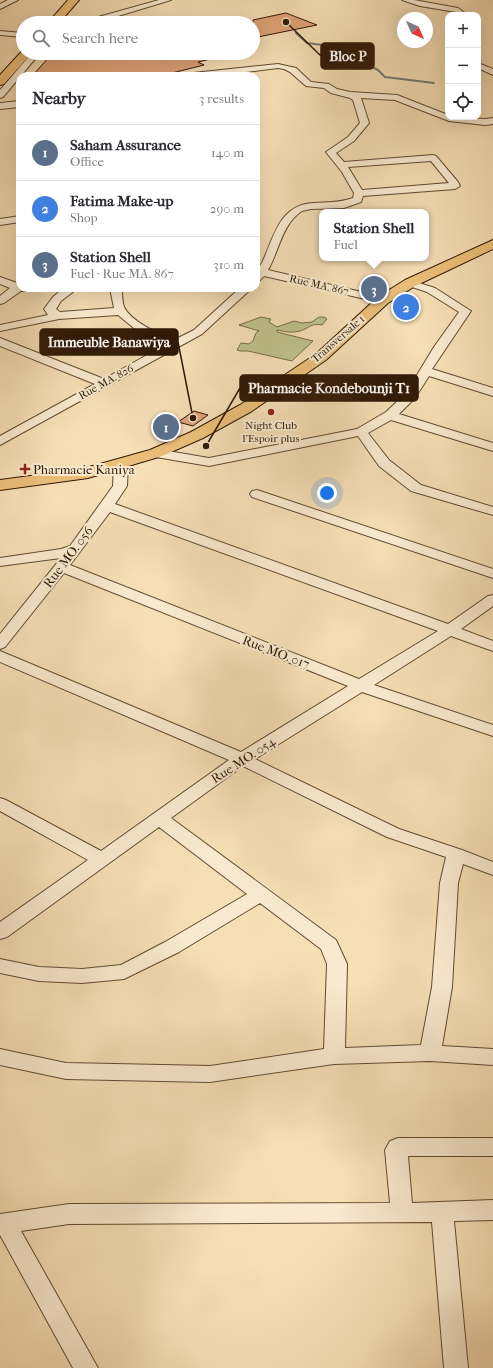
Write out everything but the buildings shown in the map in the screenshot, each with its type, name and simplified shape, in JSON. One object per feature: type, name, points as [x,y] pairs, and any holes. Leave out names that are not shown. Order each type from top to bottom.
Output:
[{"type":"highway","points":[[54,16],[69,3]]},
{"type":"highway","points":[[59,16],[69,3]]},
{"type":"highway","points":[[0,72],[16,55]]},
{"type":"highway","points":[[0,82],[20,60]]},
{"type":"main road","name":"Transversale 1","points":[[0,485],[82,474],[156,453],[198,435],[246,408],[321,357],[383,300],[410,283],[493,244]]},
{"type":"street","points":[[0,7],[14,0]]},
{"type":"street","points":[[69,3],[78,0]]},
{"type":"street","points":[[111,16],[167,0]]},
{"type":"street","points":[[406,0],[420,4],[458,10],[460,12]]},
{"type":"street","points":[[0,33],[16,34]]},
{"type":"street","points":[[19,72],[30,60]]},
{"type":"street","points":[[239,72],[278,66],[291,68],[309,84],[326,86],[334,91],[352,95],[397,98],[449,118],[485,122],[493,121]]},
{"type":"street","points":[[481,66],[493,72]]},
{"type":"street","points":[[0,94],[16,76]]},
{"type":"street","points":[[260,270],[283,227],[294,212],[302,208],[343,205],[357,200],[359,193],[331,152],[351,139],[365,123],[357,99],[352,95]]},
{"type":"street","points":[[0,106],[16,104]]},
{"type":"street","points":[[341,165],[433,158],[455,184],[455,186],[359,193]]},
{"type":"street","points":[[0,222],[16,220]]},
{"type":"street","name":"Rue MA. 867","points":[[260,274],[383,300]]},
{"type":"street","points":[[0,280],[16,286]]},
{"type":"street","points":[[156,453],[209,462],[361,432],[390,415],[411,395],[425,371],[465,311],[431,290],[410,283]]},
{"type":"street","points":[[0,301],[16,291]]},
{"type":"street","points":[[59,316],[52,313],[50,309],[57,299],[67,292]]},
{"type":"street","points":[[116,292],[121,311],[147,332],[174,345]]},
{"type":"street","name":"Rue MA. 826","points":[[3,436],[198,332],[242,292]]},
{"type":"street","points":[[0,328],[59,316],[121,311]]},
{"type":"street","points":[[0,342],[104,383]]},
{"type":"street","points":[[425,371],[493,392]]},
{"type":"street","points":[[390,415],[493,447]]},
{"type":"street","points":[[361,432],[384,463],[416,488],[493,511]]},
{"type":"street","name":"Rue MO. 056","points":[[0,644],[107,506],[120,486],[121,464]]},
{"type":"street","points":[[257,494],[493,574]]},
{"type":"street","points":[[107,506],[493,646]]},
{"type":"street","points":[[0,562],[44,554],[64,553],[74,549]]},
{"type":"street","name":"Rue MO. 017","points":[[61,567],[362,686],[493,731]]},
{"type":"street","name":"Rue MO. 054","points":[[0,932],[242,760],[449,631],[493,599]]},
{"type":"street","points":[[0,656],[242,760],[393,833],[456,854],[493,869]]},
{"type":"street","points":[[0,804],[102,859]]},
{"type":"street","points":[[159,818],[329,945],[337,964],[334,1056]]},
{"type":"street","points":[[430,1053],[442,987],[449,883],[456,854]]},
{"type":"street","points":[[0,966],[39,974],[82,976],[124,972],[172,947],[261,894]]},
{"type":"street","points":[[0,1058],[66,1071],[210,1074],[334,1056],[430,1053],[493,1056]]},
{"type":"street","points":[[402,1212],[396,1150],[398,1147],[493,1147]]},
{"type":"street","points":[[86,1368],[2,1224],[69,1214],[442,1212],[493,1210]]},
{"type":"street","points":[[442,1212],[456,1368]]},
{"type":"green space","points":[[261,317],[271,319],[269,322],[277,327],[294,321],[302,323],[312,322],[319,317],[324,317],[327,319],[322,325],[312,325],[300,331],[288,332],[277,330],[277,332],[313,341],[292,361],[237,350],[241,343],[249,344],[253,341],[256,333],[259,331],[239,325]]},
{"type":"waterway","points":[[296,33],[307,43],[346,48],[353,51],[362,57],[366,64],[378,70],[385,77],[434,83]]},
{"type":"place","name":"Bloc P","points":[[286,22]]},
{"type":"place","name":"Station Shell","points":[[374,289]]},
{"type":"place","name":"Fatima Make-up","points":[[406,307]]},
{"type":"place","name":"Night Club l'Espoir plus","points":[[271,412]]},
{"type":"place","name":"Immeuble Banawiya","points":[[193,418]]},
{"type":"place","name":"Saham Assurance","points":[[166,427]]},
{"type":"place","name":"Pharmacie Kondebounji T1","points":[[206,446]]},
{"type":"place","name":"Pharmacie Kaniya","points":[[25,469]]}]
